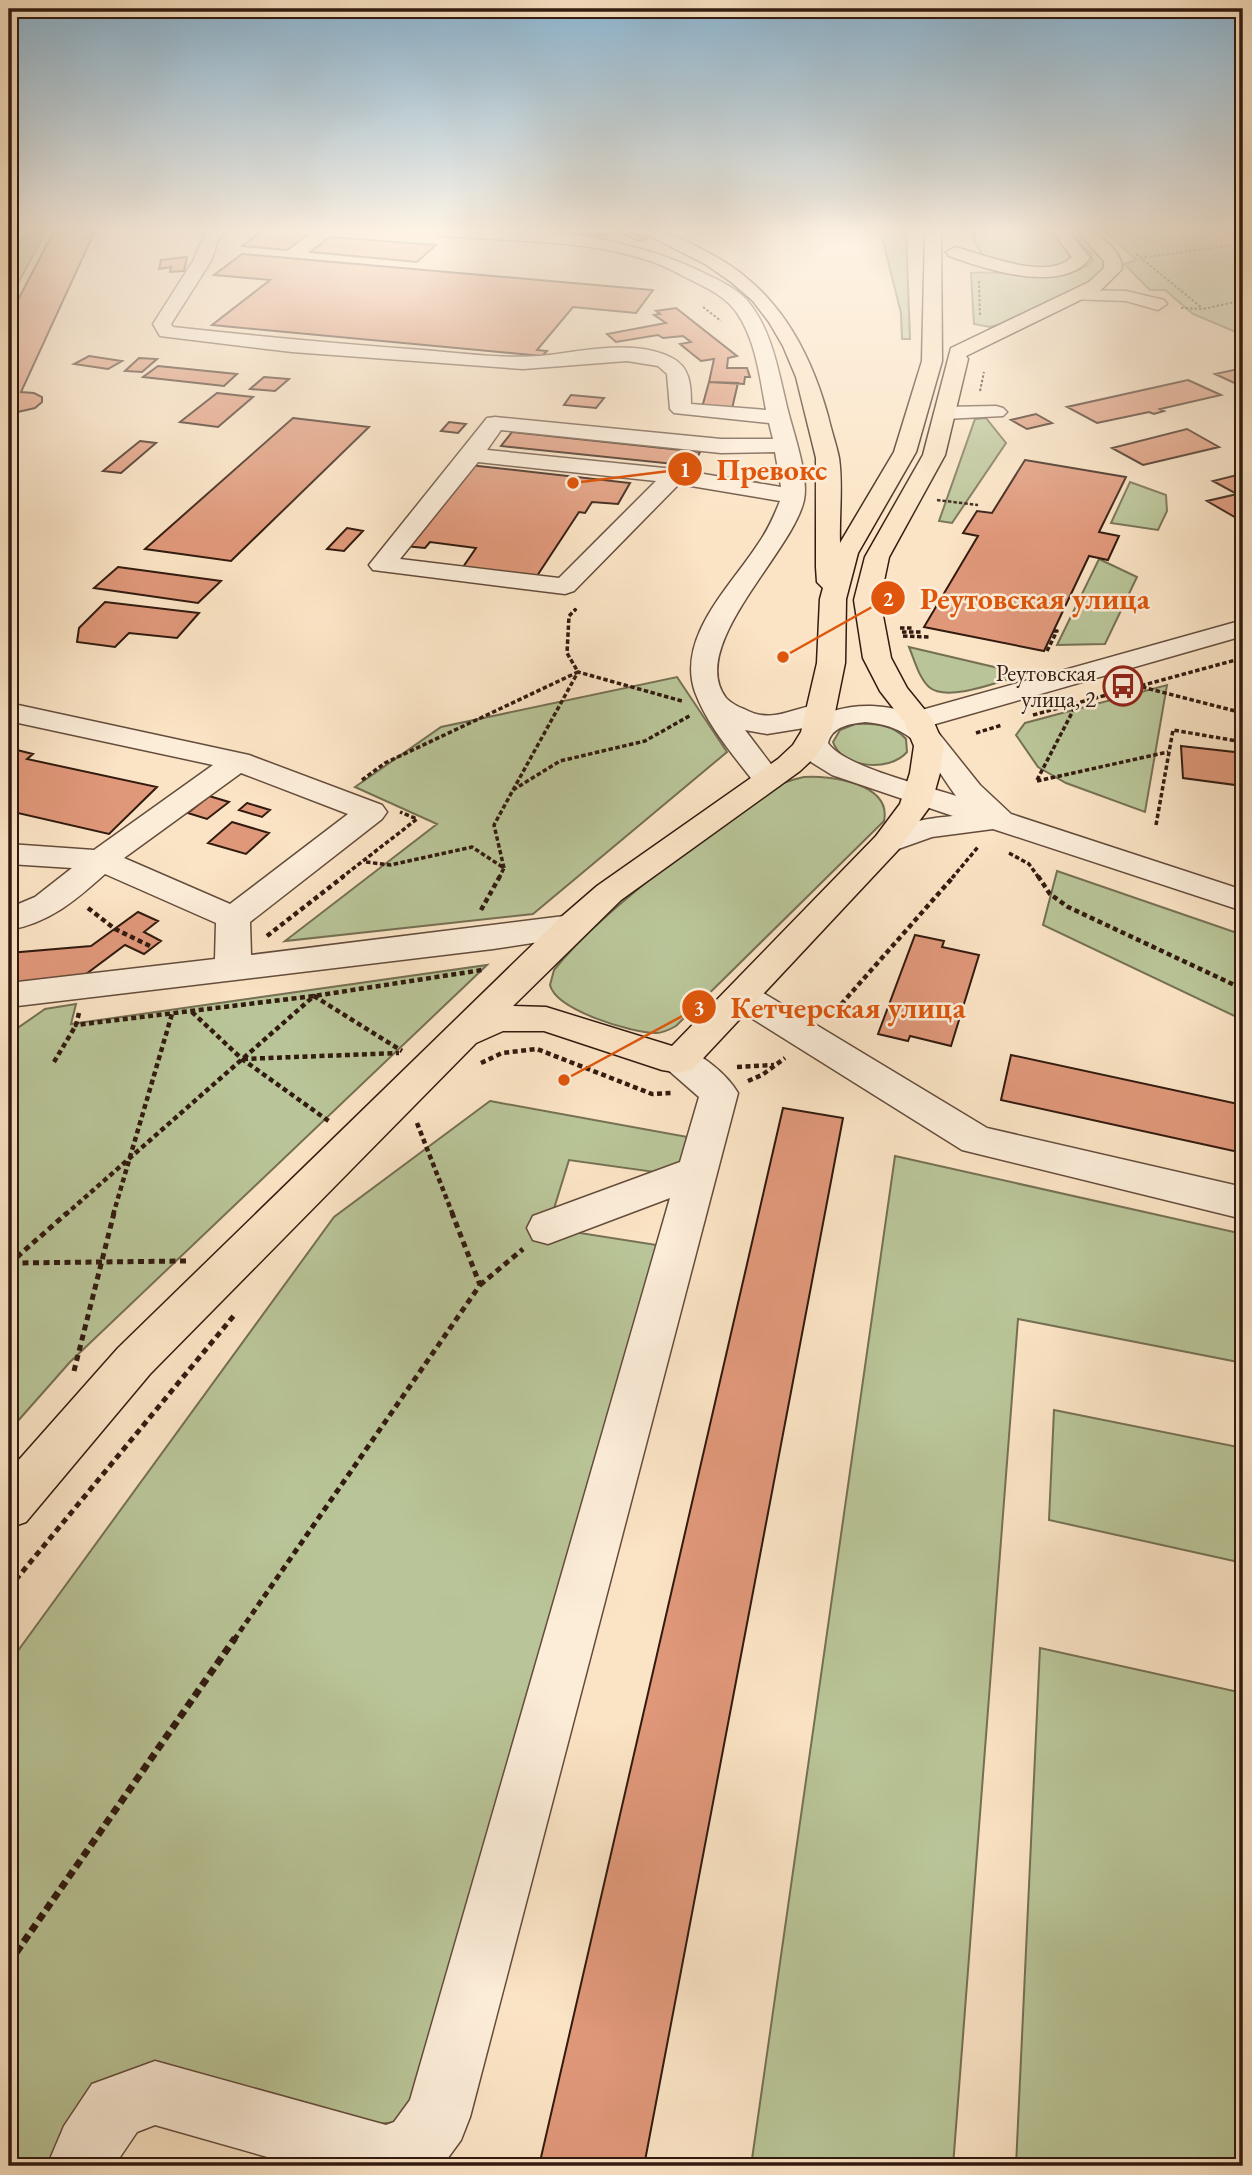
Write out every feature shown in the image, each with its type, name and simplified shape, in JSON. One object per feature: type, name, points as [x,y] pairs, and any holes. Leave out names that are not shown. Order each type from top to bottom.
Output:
[{"type":"main road","points":[[9,1506],[134,1361],[572,926],[609,893],[797,757],[818,723],[831,663],[834,634],[833,599],[827,562],[828,461],[811,393],[787,332]]},
{"type":"main road","points":[[833,599],[846,553],[905,452],[932,360],[932,332]]},
{"type":"main road","points":[[439,1058],[470,1033],[497,1018],[528,1017],[662,1057],[699,1076],[742,996],[887,843],[909,816],[919,794],[920,733],[881,667],[873,643],[867,600],[877,557],[934,455],[958,363],[957,332]]},
{"type":"main road","points":[[958,352],[997,332]]},
{"type":"main road","points":[[539,959],[528,979],[529,998],[542,1014],[562,1025]]},
{"type":"street","points":[[171,332],[292,346],[523,363],[554,363],[588,355],[637,356],[667,362],[678,374],[681,409],[778,418]]},
{"type":"street","points":[[755,332],[763,347],[793,496],[773,541],[722,619],[706,651],[706,708],[729,731],[768,780]]},
{"type":"street","points":[[945,413],[996,412]]},
{"type":"street","points":[[674,476],[565,586],[382,565],[495,423],[721,446],[784,445]]},
{"type":"street","points":[[472,455],[674,476],[793,496]]},
{"type":"street","points":[[920,733],[1243,628]]},
{"type":"street","points":[[706,708],[773,727],[818,723],[859,713],[892,716],[920,733],[950,763],[999,841]]},
{"type":"street","points":[[9,712],[238,761],[371,812],[233,918]]},
{"type":"street","points":[[818,723],[814,741],[818,753],[843,769],[919,794],[999,841]]},
{"type":"street","points":[[843,769],[866,775],[891,774],[912,768],[920,733]]},
{"type":"street","points":[[9,919],[25,917],[65,891],[100,860],[238,761]]},
{"type":"street","points":[[887,843],[926,828],[999,841],[1243,901]]},
{"type":"street","points":[[9,855],[100,860],[233,918]]},
{"type":"street","points":[[233,918],[233,968]]},
{"type":"street","points":[[9,995],[572,926]]},
{"type":"street","points":[[742,996],[976,1140],[1243,1203]]},
{"type":"street","points":[[80,2166],[87,2149],[115,2107],[155,2093],[386,2158],[413,2157],[438,2117],[695,1180],[699,1076]]},
{"type":"street","points":[[548,1228],[683,1176],[695,1180]]},
{"type":"path","points":[[973,413],[990,353],[999,346],[987,332]]},
{"type":"path","points":[[937,500],[978,505]]},
{"type":"path","points":[[578,672],[567,653],[569,616],[579,607]]},
{"type":"path","points":[[902,642],[900,628],[914,628]]},
{"type":"path","points":[[1047,651],[1057,631],[1054,631]]},
{"type":"path","points":[[901,634],[922,632]]},
{"type":"path","points":[[901,634],[931,638]]},
{"type":"path","points":[[1024,718],[1243,658]]},
{"type":"path","points":[[477,916],[505,868],[494,824],[578,672]]},
{"type":"path","points":[[356,784],[385,763],[578,672],[687,702]]},
{"type":"path","points":[[1142,687],[1243,713]]},
{"type":"path","points":[[1075,706],[1037,781],[1168,752]]},
{"type":"path","points":[[513,790],[561,761],[645,741],[706,708]]},
{"type":"path","points":[[976,733],[1012,721]]},
{"type":"path","points":[[1156,825],[1173,730],[1243,742]]},
{"type":"path","points":[[999,841],[1035,858]]},
{"type":"path","points":[[999,841],[1029,864],[1050,894],[1068,907],[1243,989]]},
{"type":"path","points":[[478,1064],[502,1054],[537,1049],[652,1094],[699,1076],[762,1075],[810,1040],[908,931],[999,841]]},
{"type":"path","points":[[365,862],[390,865],[472,847],[505,868]]},
{"type":"path","points":[[65,891],[115,929],[152,947]]},
{"type":"path","points":[[76,1025],[314,996],[494,968]]},
{"type":"path","points":[[10,1263],[314,996]]},
{"type":"path","points":[[242,1059],[404,1053],[314,996]]},
{"type":"path","points":[[54,1062],[76,1025],[81,1001]]},
{"type":"path","points":[[192,1011],[242,1059],[333,1124]]},
{"type":"path","points":[[74,1371],[127,1161],[172,1013]]},
{"type":"path","points":[[406,1128],[415,1119],[480,1286]]},
{"type":"path","points":[[9,1964],[480,1286],[548,1228]]},
{"type":"path","points":[[10,1263],[190,1261]]},
{"type":"path","points":[[9,1588],[240,1308]]},
{"type":"green space","points":[[902,332],[910,332],[910,339],[902,339]]},
{"type":"green space","points":[[986,418],[1006,443],[952,523],[939,521],[975,419]]},
{"type":"green space","points":[[1130,482],[1166,495],[1167,511],[1158,530],[1111,523]]},
{"type":"green space","points":[[1099,559],[1137,577],[1105,644],[1057,645]]},
{"type":"green space","points":[[909,647],[1011,671],[1015,677],[971,690],[947,693],[937,691],[922,679]]},
{"type":"green space","points":[[677,677],[727,752],[533,914],[285,941],[437,824],[355,787],[441,727]]},
{"type":"green space","points":[[1167,685],[1145,812],[1066,783],[1038,767],[1016,735],[1025,723]]},
{"type":"green space","points":[[855,724],[876,724],[895,730],[906,739],[907,752],[890,763],[878,765],[867,765],[846,758],[833,742],[840,730]]},
{"type":"green space","points":[[804,777],[842,780],[869,790],[884,808],[884,821],[676,1026],[659,1033],[630,1029],[580,1011],[555,994],[550,985],[554,970],[610,912],[702,835],[750,799],[785,782]]},
{"type":"green space","points":[[1057,871],[1243,935],[1243,1020],[1043,925]]},
{"type":"green space","points":[[487,965],[70,1362],[9,1431],[9,1034],[45,1009],[76,1004],[71,1024]]},
{"type":"green space","points":[[490,1101],[693,1138],[683,1176],[569,1160],[548,1228],[663,1246],[421,2099],[397,2122],[368,2125],[153,2070],[65,2149],[58,2166],[9,2166],[9,1663],[334,1217]]},
{"type":"green space","points":[[895,1156],[1243,1234],[1243,1363],[1018,1319],[953,2166],[751,2166]]},
{"type":"green space","points":[[1054,1410],[1243,1448],[1243,1563],[1049,1520]]},
{"type":"green space","points":[[1040,1648],[1243,1693],[1243,2166],[1016,2166]]},
{"type":"building","points":[[9,332],[48,332],[21,392],[34,393],[42,397],[42,402],[35,408],[9,414]]},
{"type":"building","points":[[292,332],[552,332],[537,350],[547,351],[542,356]]},
{"type":"building","points":[[707,332],[737,356],[728,358],[727,368],[747,368],[750,377],[745,377],[744,384],[709,382],[714,359],[701,361],[680,344],[691,342],[683,336],[663,338],[658,335],[616,342],[607,334]]},
{"type":"building","points":[[89,356],[122,361],[108,369],[74,364]]},
{"type":"building","points":[[139,358],[157,359],[142,372],[125,371]]},
{"type":"building","points":[[158,366],[237,374],[224,386],[143,377]]},
{"type":"building","points":[[1243,368],[1243,387],[1215,374]]},
{"type":"building","points":[[264,377],[289,379],[275,391],[250,389]]},
{"type":"building","points":[[1188,380],[1221,395],[1160,409],[1164,411],[1154,414],[1149,412],[1097,423],[1067,407]]},
{"type":"building","points":[[709,382],[738,383],[731,413],[701,411]]},
{"type":"building","points":[[217,393],[253,397],[218,427],[180,422]]},
{"type":"building","points":[[571,395],[604,398],[596,408],[564,405]]},
{"type":"building","points":[[1036,414],[1052,423],[1027,429],[1011,420]]},
{"type":"building","points":[[293,418],[369,427],[231,561],[145,549]]},
{"type":"building","points":[[449,422],[466,424],[458,433],[441,431]]},
{"type":"building","points":[[1187,429],[1219,447],[1143,465],[1112,448]]},
{"type":"building","points":[[512,432],[700,452],[693,466],[501,446]]},
{"type":"building","points":[[140,441],[156,443],[121,473],[103,471]]},
{"type":"building","points":[[1025,460],[1126,477],[1099,532],[1119,536],[1108,560],[1089,556],[1044,651],[924,627],[978,536],[963,533],[977,511],[992,513]]},
{"type":"building","points":[[469,465],[630,483],[618,504],[592,502],[585,513],[579,512],[535,579],[461,570],[476,548],[430,542],[425,548],[404,546]]},
{"type":"building","points":[[1237,475],[1243,478],[1243,517],[1238,519],[1207,501],[1237,494],[1213,481]]},
{"type":"building","points":[[347,528],[363,531],[344,551],[327,549]]},
{"type":"building","points":[[118,567],[221,581],[198,603],[94,588]]},
{"type":"building","points":[[105,602],[199,613],[177,638],[129,633],[115,647],[77,642],[79,628]]},
{"type":"building","points":[[1181,746],[1243,753],[1243,786],[1183,778]]},
{"type":"building","points":[[9,748],[33,754],[27,759],[157,787],[109,834],[9,811]]},
{"type":"building","points":[[209,796],[229,802],[207,819],[188,813]]},
{"type":"building","points":[[247,803],[270,810],[262,817],[239,810]]},
{"type":"building","points":[[232,822],[269,833],[246,854],[208,843]]},
{"type":"building","points":[[138,912],[158,921],[144,932],[161,941],[144,954],[125,945],[78,980],[9,987],[9,953],[91,946]]},
{"type":"building","points":[[915,935],[944,941],[942,947],[979,955],[951,1046],[910,1036],[908,1041],[878,1034]]},
{"type":"building","points":[[1011,1055],[1243,1105],[1243,1153],[1001,1100]]},
{"type":"building","points":[[783,1108],[843,1118],[644,2166],[539,2166]]},
{"type":"place","name":"Превокс","points":[[573,483]]},
{"type":"place","name":"Реутовская улица","points":[[783,657]]},
{"type":"place","name":"Реутовская улица, 2","points":[[1123,686]]},
{"type":"place","name":"Кетчерская улица","points":[[564,1080]]}]
